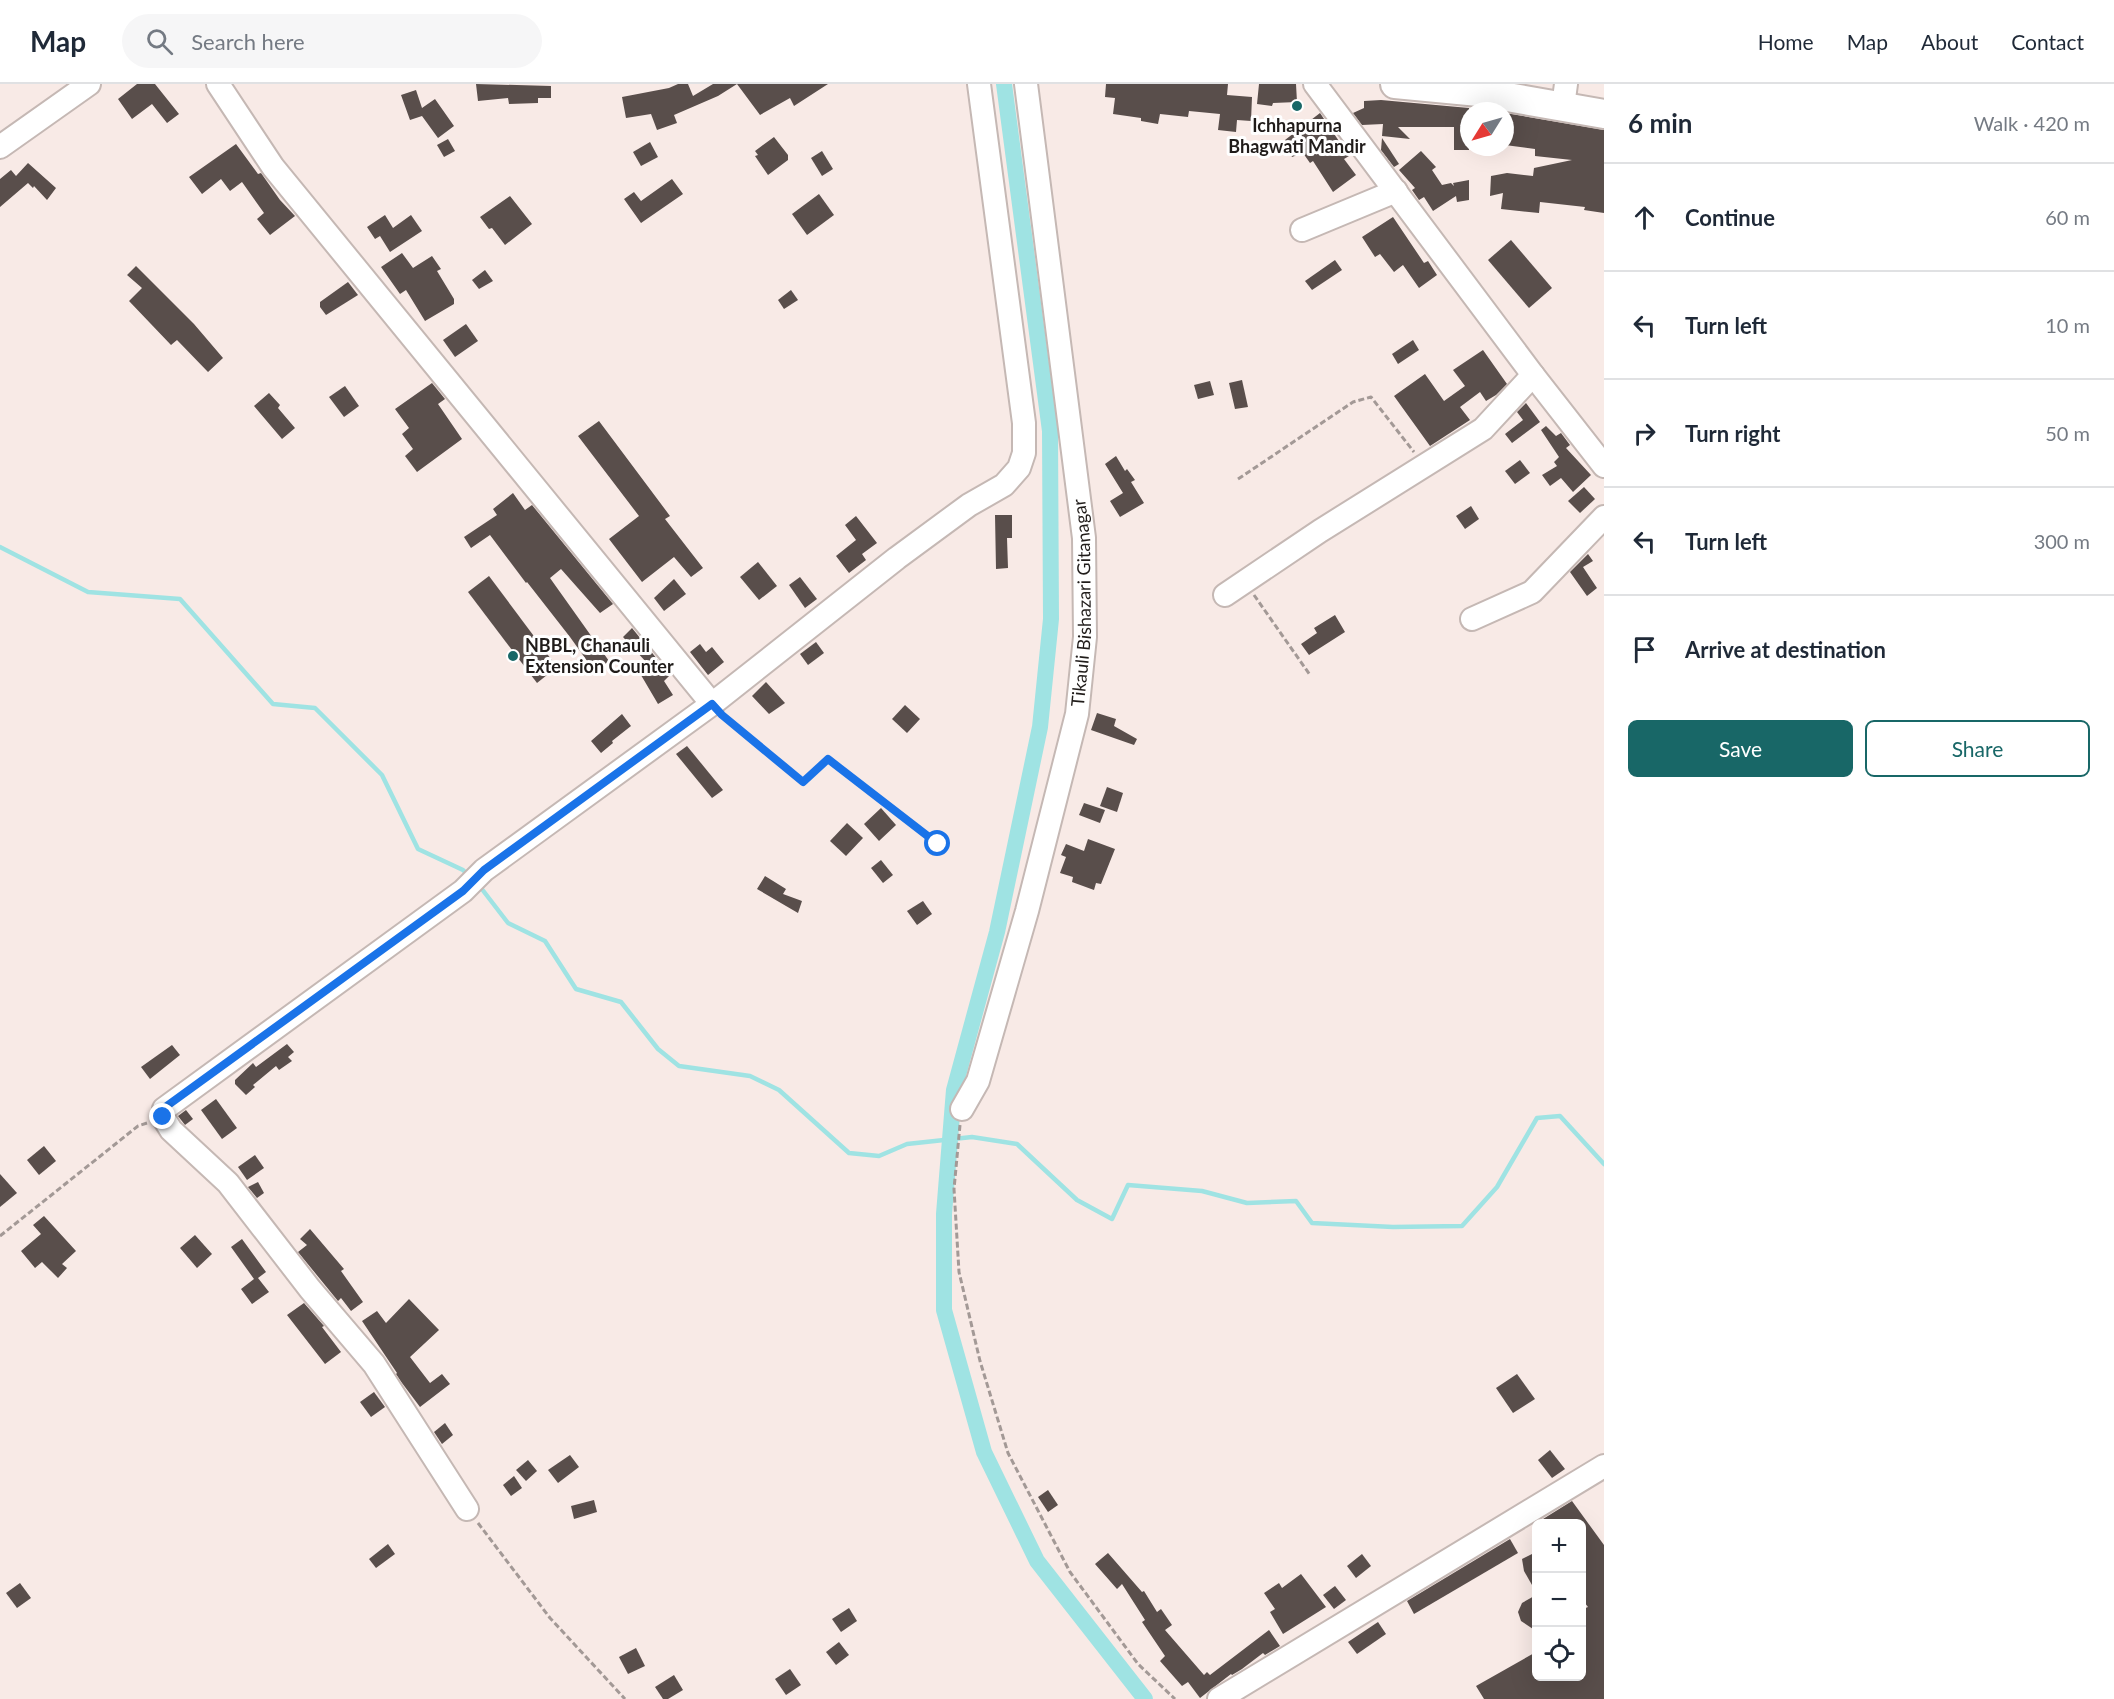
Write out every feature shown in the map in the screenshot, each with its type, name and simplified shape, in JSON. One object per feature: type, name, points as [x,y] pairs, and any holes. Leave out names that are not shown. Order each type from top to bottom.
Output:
[{"type":"main road","points":[[1395,84],[1479,92],[1564,95],[1604,114]]},
{"type":"street","points":[[0,147],[89,84]]},
{"type":"street","points":[[218,84],[273,167],[712,704]]},
{"type":"street","points":[[467,1509],[374,1364],[310,1289],[228,1183],[171,1130],[163,1117],[164,1108],[463,891],[484,870],[712,704],[897,558],[969,506],[1004,485],[1019,468],[1024,453],[1024,423],[979,84]]},
{"type":"street","name":"Tikauli Bishazari Gitanagar","points":[[962,1109],[978,1082],[1027,911],[1077,714],[1085,637],[1084,538],[1026,84]]},
{"type":"street","points":[[1315,84],[1604,466]]},
{"type":"street","points":[[1302,230],[1396,191]]},
{"type":"street","points":[[1225,595],[1320,531],[1483,429],[1533,375]]},
{"type":"street","points":[[1472,619],[1532,592],[1604,517]]},
{"type":"street","points":[[1219,1699],[1298,1649],[1604,1466]]},
{"type":"path","points":[[1238,479],[1353,402],[1371,397],[1425,465]]},
{"type":"path","points":[[1244,582],[1310,675]]},
{"type":"path","points":[[712,704],[722,715],[803,782],[828,759],[938,844],[932,855]]},
{"type":"path","points":[[962,1109],[954,1189],[960,1272],[980,1361],[1008,1453],[1070,1572],[1138,1664],[1175,1699]]},
{"type":"path","points":[[0,1236],[138,1126],[163,1117]]},
{"type":"path","points":[[467,1509],[550,1618],[625,1699]]},
{"type":"building","points":[[137,84],[155,84],[179,114],[167,123],[152,104],[132,119],[118,99]]},
{"type":"building","points":[[476,84],[551,86],[551,98],[538,98],[538,103],[509,104],[508,98],[478,101]]},
{"type":"building","points":[[678,84],[688,84],[693,96],[713,84],[737,84],[718,96],[674,115],[677,123],[657,130],[651,114],[626,118],[622,97],[669,88]]},
{"type":"building","points":[[737,84],[828,84],[794,106],[790,98],[760,115]]},
{"type":"building","points":[[1106,84],[1228,84],[1227,95],[1252,97],[1251,121],[1237,120],[1236,132],[1218,130],[1220,114],[1189,111],[1188,117],[1160,114],[1158,124],[1141,121],[1141,118],[1113,114],[1115,98],[1105,97]]},
{"type":"building","points":[[1259,84],[1296,84],[1297,102],[1273,103],[1272,106],[1257,104]]},
{"type":"building","points":[[416,90],[422,108],[435,99],[454,126],[438,138],[422,116],[410,120],[401,95]]},
{"type":"building","points":[[1381,100],[1460,107],[1460,150],[1454,150],[1454,127],[1398,127],[1410,139],[1382,136],[1383,124],[1362,125],[1353,113],[1364,108],[1364,101]]},
{"type":"building","points":[[1320,113],[1349,156],[1344,159],[1356,175],[1333,192],[1313,161],[1310,163],[1303,153],[1292,157],[1285,140]]},
{"type":"building","points":[[1514,115],[1604,130],[1604,213],[1584,210],[1585,207],[1540,202],[1539,213],[1501,209],[1503,193],[1490,196],[1491,176],[1507,173],[1533,176],[1534,168],[1572,160],[1535,156],[1535,149],[1514,146]]},
{"type":"building","points":[[774,137],[788,155],[788,160],[768,175],[755,156],[758,155],[755,151]]},
{"type":"building","points":[[1382,138],[1399,164],[1394,167],[1381,150]]},
{"type":"building","points":[[448,139],[455,151],[444,157],[437,145]]},
{"type":"building","points":[[650,142],[658,157],[641,166],[633,152]]},
{"type":"building","points":[[236,144],[258,174],[261,173],[280,200],[295,216],[270,235],[257,219],[264,213],[242,182],[230,191],[221,179],[202,194],[189,177]]},
{"type":"building","points":[[822,151],[833,169],[822,176],[811,158]]},
{"type":"building","points":[[1421,151],[1436,167],[1432,170],[1442,185],[1451,183],[1454,186],[1453,183],[1469,180],[1469,200],[1457,202],[1456,196],[1433,211],[1424,197],[1419,200],[1412,190],[1415,188],[1399,170]]},
{"type":"building","points":[[28,163],[56,188],[47,200],[28,183],[0,207],[0,179],[11,170],[16,176]]},
{"type":"building","points":[[672,179],[683,194],[641,223],[624,199],[634,192],[641,201]]},
{"type":"building","points":[[819,194],[834,215],[807,235],[792,214]]},
{"type":"building","points":[[510,196],[532,224],[505,245],[480,217]]},
{"type":"building","points":[[385,215],[393,228],[411,215],[422,231],[390,252],[380,236],[375,239],[367,227]]},
{"type":"building","points":[[1393,217],[1424,263],[1428,261],[1437,275],[1419,288],[1403,265],[1394,272],[1380,254],[1375,257],[1362,237]]},
{"type":"building","points":[[1511,240],[1552,288],[1529,308],[1488,260]]},
{"type":"building","points":[[402,253],[413,268],[432,256],[441,269],[437,271],[454,299],[454,304],[425,321],[406,290],[400,294],[381,267]]},
{"type":"building","points":[[1335,260],[1342,270],[1312,290],[1305,281]]},
{"type":"building","points":[[136,266],[194,324],[223,358],[208,372],[177,340],[171,345],[129,301],[142,288],[127,275]]},
{"type":"building","points":[[485,270],[493,281],[479,289],[472,280]]},
{"type":"building","points":[[348,282],[358,295],[326,315],[320,307],[320,302]]},
{"type":"building","points":[[791,290],[798,300],[784,309],[778,300]]},
{"type":"building","points":[[466,324],[478,341],[455,357],[443,340]]},
{"type":"building","points":[[1413,340],[1419,350],[1398,364],[1392,354]]},
{"type":"building","points":[[1483,350],[1507,384],[1486,401],[1480,392],[1460,407],[1470,420],[1430,446],[1394,396],[1425,374],[1444,401],[1465,386],[1453,370]]},
{"type":"building","points":[[1242,380],[1248,407],[1235,409],[1229,383]]},
{"type":"building","points":[[1210,381],[1214,395],[1198,399],[1194,385]]},
{"type":"building","points":[[432,383],[445,399],[438,404],[462,439],[417,472],[405,456],[413,449],[402,434],[409,428],[395,409]]},
{"type":"building","points":[[345,386],[359,406],[344,417],[329,397]]},
{"type":"building","points":[[269,393],[295,428],[282,439],[254,406]]},
{"type":"building","points":[[1526,403],[1540,422],[1512,443],[1505,434],[1523,420],[1517,412]]},
{"type":"building","points":[[599,421],[670,516],[665,519],[703,568],[691,577],[674,557],[642,582],[609,539],[639,516],[578,436]]},
{"type":"building","points":[[1546,426],[1556,436],[1561,433],[1570,445],[1566,448],[1591,475],[1573,492],[1561,478],[1550,486],[1542,475],[1557,466],[1554,462],[1559,457],[1541,430]]},
{"type":"building","points":[[1116,456],[1125,471],[1127,469],[1135,480],[1131,482],[1144,503],[1120,517],[1110,501],[1123,493],[1105,464]]},
{"type":"building","points":[[1520,460],[1530,473],[1515,484],[1505,471]]},
{"type":"building","points":[[1584,487],[1595,499],[1580,513],[1568,501]]},
{"type":"building","points":[[513,493],[525,510],[532,505],[613,604],[600,613],[561,569],[550,578],[609,661],[595,672],[490,535],[471,548],[464,537],[497,515],[493,509]]},
{"type":"building","points":[[1471,506],[1479,519],[1465,529],[1456,516]]},
{"type":"building","points":[[995,515],[1012,515],[1012,538],[1007,538],[1008,568],[996,569]]},
{"type":"building","points":[[856,516],[877,543],[862,554],[866,560],[849,573],[836,556],[856,540],[845,525]]},
{"type":"building","points":[[1588,554],[1593,561],[1583,567],[1597,588],[1587,596],[1570,572]]},
{"type":"building","points":[[758,562],[777,586],[759,600],[740,577]]},
{"type":"building","points":[[489,576],[557,667],[537,683],[468,592]]},
{"type":"building","points":[[800,577],[817,599],[805,608],[789,585]]},
{"type":"building","points":[[674,579],[686,594],[664,611],[654,598]]},
{"type":"building","points":[[1335,615],[1345,632],[1309,655],[1301,644],[1317,633],[1314,628]]},
{"type":"building","points":[[632,628],[670,675],[664,681],[673,695],[658,704],[638,670],[647,663],[623,637]]},
{"type":"building","points":[[816,642],[824,653],[808,665],[800,654]]},
{"type":"building","points":[[700,644],[706,652],[712,647],[724,662],[708,675],[690,652]]},
{"type":"building","points":[[766,682],[785,703],[769,714],[752,696]]},
{"type":"building","points":[[905,705],[920,719],[907,733],[892,719]]},
{"type":"building","points":[[1097,713],[1116,719],[1114,726],[1137,739],[1134,745],[1091,730]]},
{"type":"building","points":[[622,714],[631,726],[601,753],[591,741]]},
{"type":"building","points":[[687,746],[723,790],[712,798],[676,754]]},
{"type":"building","points":[[1107,787],[1123,793],[1117,812],[1100,806]]},
{"type":"building","points":[[1084,803],[1105,810],[1100,823],[1079,815]]},
{"type":"building","points":[[881,808],[896,825],[879,841],[864,824]]},
{"type":"building","points":[[847,823],[863,838],[846,856],[830,841]]},
{"type":"building","points":[[1088,839],[1115,849],[1101,884],[1096,883],[1094,890],[1072,882],[1073,877],[1060,873],[1066,857],[1061,855],[1066,844],[1084,851]]},
{"type":"building","points":[[881,860],[893,875],[883,883],[871,868]]},
{"type":"building","points":[[765,876],[786,889],[783,894],[802,901],[798,913],[757,889]]},
{"type":"building","points":[[923,901],[932,914],[917,925],[907,911]]},
{"type":"building","points":[[287,1044],[294,1052],[288,1057],[292,1061],[279,1070],[276,1066],[253,1085],[255,1087],[246,1095],[235,1084],[235,1080],[253,1063],[256,1067]]},
{"type":"building","points":[[172,1045],[180,1055],[150,1079],[141,1067]]},
{"type":"building","points":[[216,1099],[237,1128],[222,1139],[201,1110]]},
{"type":"building","points":[[186,1110],[193,1119],[185,1125],[178,1116]]},
{"type":"building","points":[[44,1146],[56,1161],[39,1175],[27,1160]]},
{"type":"building","points":[[255,1155],[264,1168],[247,1180],[238,1167]]},
{"type":"building","points":[[0,1174],[17,1193],[0,1207]]},
{"type":"building","points":[[258,1182],[264,1193],[257,1198],[248,1187]]},
{"type":"building","points":[[44,1216],[76,1251],[62,1264],[67,1268],[58,1278],[42,1262],[35,1268],[21,1251],[41,1234],[33,1225]]},
{"type":"building","points":[[310,1229],[344,1269],[341,1271],[363,1302],[351,1311],[341,1298],[338,1301],[298,1252],[307,1245],[300,1239]]},
{"type":"building","points":[[195,1235],[212,1254],[197,1268],[180,1248]]},
{"type":"building","points":[[242,1239],[266,1272],[258,1278],[269,1292],[252,1304],[241,1289],[254,1279],[231,1247]]},
{"type":"building","points":[[409,1299],[439,1330],[410,1357],[430,1383],[442,1374],[450,1384],[420,1407],[362,1321],[377,1311],[386,1323]]},
{"type":"building","points":[[304,1303],[324,1326],[322,1327],[341,1352],[325,1364],[287,1315]]},
{"type":"building","points":[[1517,1374],[1535,1399],[1513,1413],[1496,1388]]},
{"type":"building","points":[[374,1392],[385,1407],[371,1417],[360,1402]]},
{"type":"building","points":[[445,1423],[453,1435],[442,1444],[434,1432]]},
{"type":"building","points":[[1550,1450],[1565,1469],[1552,1478],[1538,1460]]},
{"type":"building","points":[[570,1455],[579,1467],[558,1483],[548,1470]]},
{"type":"building","points":[[528,1460],[537,1471],[526,1481],[516,1470]]},
{"type":"building","points":[[514,1476],[522,1488],[511,1496],[503,1485]]},
{"type":"building","points":[[1048,1490],[1058,1505],[1048,1512],[1038,1497]]},
{"type":"building","points":[[594,1500],[597,1512],[574,1519],[571,1506]]},
{"type":"building","points":[[1572,1501],[1585,1519],[1543,1519]]},
{"type":"building","points":[[1586,1520],[1604,1545],[1604,1699],[1484,1699],[1476,1686],[1532,1654],[1532,1681],[1586,1681],[1586,1608],[1588,1607],[1586,1604]]},
{"type":"building","points":[[1510,1539],[1518,1553],[1414,1614],[1407,1601]]},
{"type":"building","points":[[388,1544],[395,1554],[376,1568],[369,1559]]},
{"type":"building","points":[[1108,1553],[1142,1592],[1144,1591],[1157,1612],[1161,1609],[1172,1625],[1165,1630],[1204,1675],[1207,1672],[1210,1675],[1269,1630],[1280,1646],[1265,1655],[1263,1653],[1200,1698],[1188,1682],[1182,1686],[1160,1661],[1165,1656],[1142,1622],[1145,1620],[1122,1584],[1117,1589],[1095,1564]]},
{"type":"building","points":[[1362,1554],[1371,1566],[1356,1578],[1347,1566]]},
{"type":"building","points":[[1532,1554],[1532,1585],[1524,1571],[1522,1559]]},
{"type":"building","points":[[1301,1574],[1326,1607],[1283,1634],[1270,1612],[1275,1609],[1264,1593],[1279,1583],[1282,1588]]},
{"type":"building","points":[[20,1583],[31,1598],[17,1608],[6,1593]]},
{"type":"building","points":[[1335,1586],[1346,1600],[1334,1609],[1323,1595]]},
{"type":"building","points":[[1532,1597],[1532,1628],[1521,1621],[1518,1612],[1522,1603]]},
{"type":"building","points":[[849,1608],[857,1621],[841,1632],[832,1619]]},
{"type":"building","points":[[1378,1622],[1386,1634],[1357,1654],[1348,1642]]},
{"type":"building","points":[[839,1642],[849,1655],[836,1665],[826,1652]]},
{"type":"building","points":[[636,1648],[645,1666],[628,1674],[619,1657]]},
{"type":"building","points":[[790,1669],[801,1685],[786,1695],[775,1679]]},
{"type":"building","points":[[674,1675],[683,1690],[668,1699],[663,1699],[655,1687]]},
{"type":"waterway","points":[[1004,84],[1050,431],[1051,619],[1040,727],[997,932],[954,1090],[944,1214],[944,1310],[984,1452],[1037,1561],[1145,1699]]},
{"type":"waterway","points":[[0,547],[88,592],[180,599],[273,704],[315,708],[382,775],[418,849],[463,870],[469,876]]},
{"type":"waterway","points":[[478,884],[508,923],[545,941],[576,989],[621,1002],[658,1049],[679,1066],[750,1076],[779,1090],[849,1153],[879,1156],[907,1144],[972,1137],[1017,1144],[1077,1200],[1112,1219],[1128,1185],[1202,1191],[1247,1203],[1296,1201],[1312,1223],[1393,1227],[1462,1226],[1497,1187],[1537,1118],[1560,1116],[1604,1164]]},
{"type":"place","name":"Ichhapurna Bhagwati Mandir","points":[[1297,106]]},
{"type":"place","name":"NBBL, Chanauli Extension Counter","points":[[513,656]]},
{"type":"route","points":[[163,1117],[164,1108],[463,891],[484,870],[712,704],[722,715],[803,782],[828,759],[938,844]]}]
